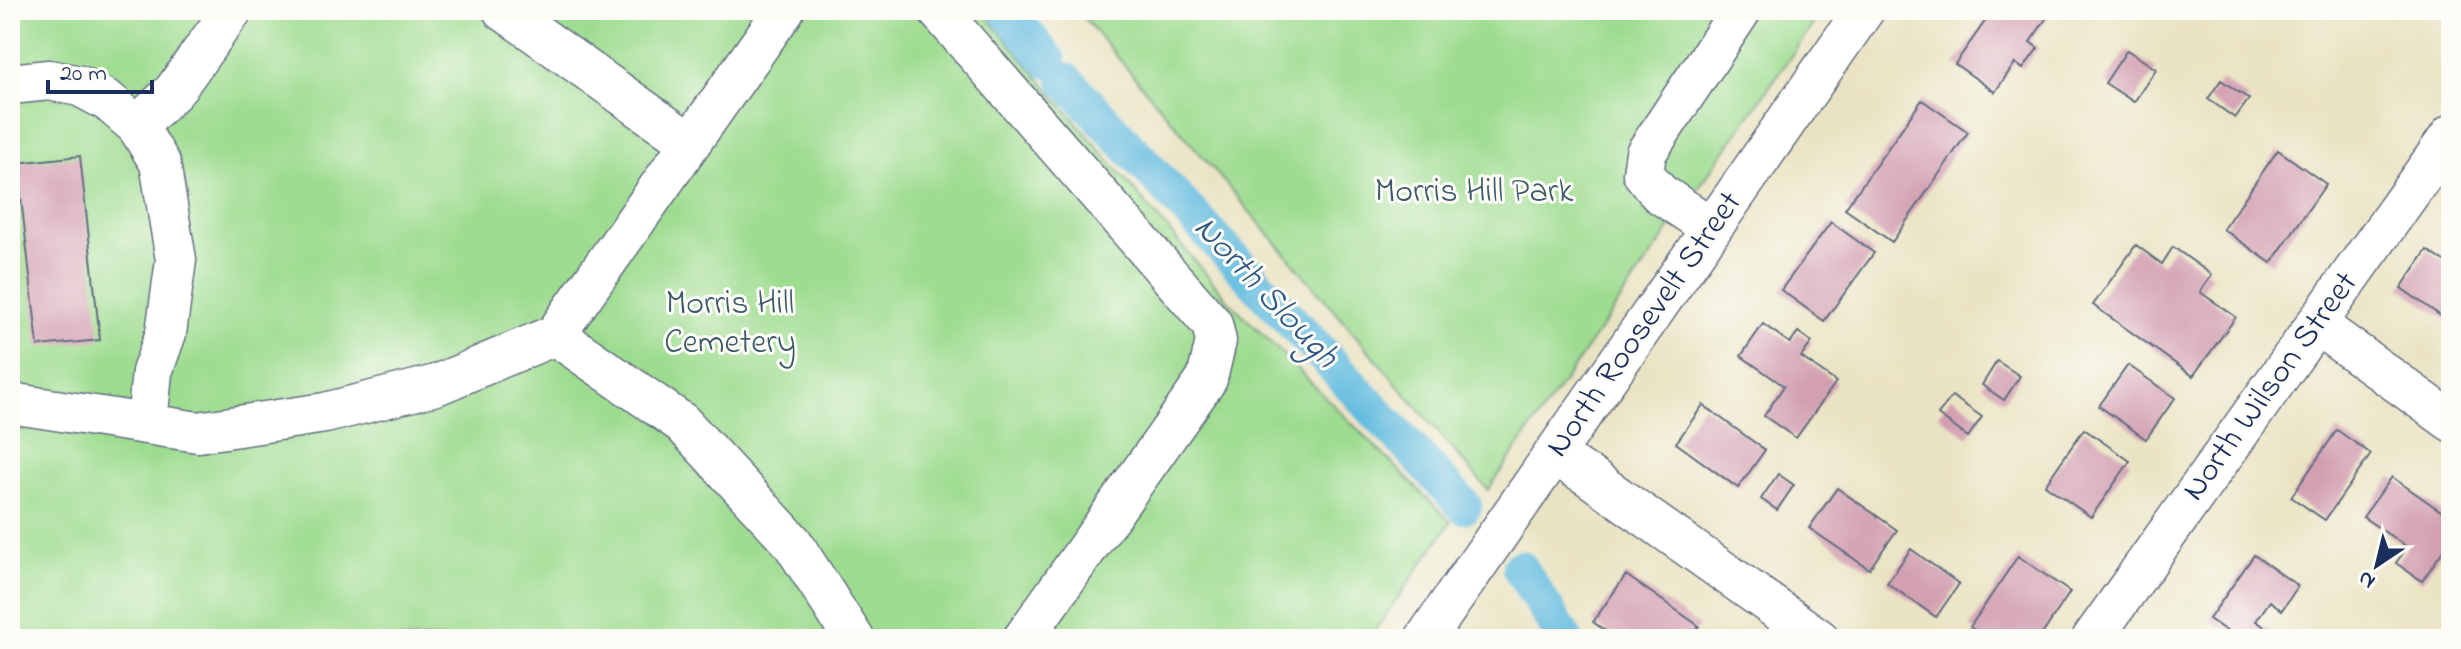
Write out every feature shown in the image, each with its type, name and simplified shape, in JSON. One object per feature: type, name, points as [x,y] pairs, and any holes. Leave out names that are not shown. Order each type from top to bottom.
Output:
[{"type":"street","points":[[137,126],[174,91],[232,10]]},
{"type":"street","points":[[503,10],[690,143]]},
{"type":"street","points":[[10,403],[198,432],[325,413],[436,385],[555,335],[784,10]]},
{"type":"street","points":[[938,10],[1212,324],[1216,341],[1207,379],[1023,639]]},
{"type":"street","points":[[1712,228],[1659,193],[1643,173],[1646,153],[1741,10]]},
{"type":"street","name":"North Roosevelt Street","points":[[1425,639],[1864,10]]},
{"type":"street","points":[[10,84],[49,80],[80,86],[108,101],[137,126],[160,163],[176,260],[166,333],[152,372],[147,423]]},
{"type":"street","name":"North Wilson Street","points":[[2092,639],[2451,135]]},
{"type":"street","points":[[2316,324],[2451,421]]},
{"type":"street","points":[[555,335],[682,423],[792,542],[854,639]]},
{"type":"street","points":[[1555,455],[1819,639]]},
{"type":"green space","name":"Morris Hill Cemetery","points":[[10,10],[981,10],[1228,300],[1451,522],[1369,639],[10,639]]},
{"type":"green space","name":"Morris Hill Park","points":[[1077,10],[1823,10],[1488,490]]},
{"type":"building","points":[[1993,10],[2039,10],[2048,16],[2030,42],[2038,48],[2023,69],[2015,63],[1995,92],[1955,64]]},
{"type":"building","points":[[2127,50],[2156,69],[2134,102],[2105,83]]},
{"type":"building","points":[[2221,80],[2249,99],[2235,118],[2208,99]]},
{"type":"building","points":[[1922,100],[1968,132],[1892,242],[1845,209]]},
{"type":"building","points":[[2278,150],[2326,184],[2271,263],[2223,229]]},
{"type":"building","points":[[80,156],[100,340],[38,346],[17,163]]},
{"type":"building","points":[[1831,222],[1874,253],[1824,321],[1781,290]]},
{"type":"building","points":[[2136,245],[2162,264],[2173,247],[2212,275],[2200,292],[2236,317],[2193,376],[2093,305]]},
{"type":"building","points":[[2427,250],[2451,266],[2451,323],[2401,288]]},
{"type":"building","points":[[1763,324],[1790,343],[1798,332],[1812,342],[1801,357],[1836,382],[1796,438],[1764,416],[1784,386],[1741,356]]},
{"type":"building","points":[[1997,361],[2020,376],[2004,400],[1982,385]]},
{"type":"building","points":[[2128,365],[2175,398],[2146,439],[2099,406]]},
{"type":"building","points":[[1952,396],[1982,417],[1968,437],[1938,415]]},
{"type":"building","points":[[1703,405],[1765,450],[1738,488],[1676,443]]},
{"type":"building","points":[[2084,429],[2130,461],[2091,517],[2045,485]]},
{"type":"building","points":[[2337,430],[2371,454],[2325,520],[2291,497]]},
{"type":"building","points":[[1778,474],[1794,485],[1777,510],[1761,499]]},
{"type":"building","points":[[2392,477],[2448,516],[2451,511],[2451,539],[2422,581],[2396,563],[2407,547],[2363,517]]},
{"type":"building","points":[[1837,488],[1897,530],[1869,569],[1809,528]]},
{"type":"building","points":[[1911,549],[1959,584],[1936,617],[1887,583]]},
{"type":"building","points":[[2254,555],[2298,586],[2282,610],[2270,601],[2256,621],[2272,632],[2267,639],[2238,639],[2209,619]]},
{"type":"building","points":[[2018,556],[2070,592],[2039,639],[1973,639],[1978,632],[1970,627]]},
{"type":"building","points":[[1626,575],[1699,626],[1690,639],[1617,639],[1593,622]]},
{"type":"waterway","name":"North Slough","points":[[1006,10],[1049,61]]},
{"type":"waterway","name":"North Slough","points":[[1066,80],[1464,506]]},
{"type":"waterway","name":"North Slough","points":[[1520,568],[1565,639]]}]
